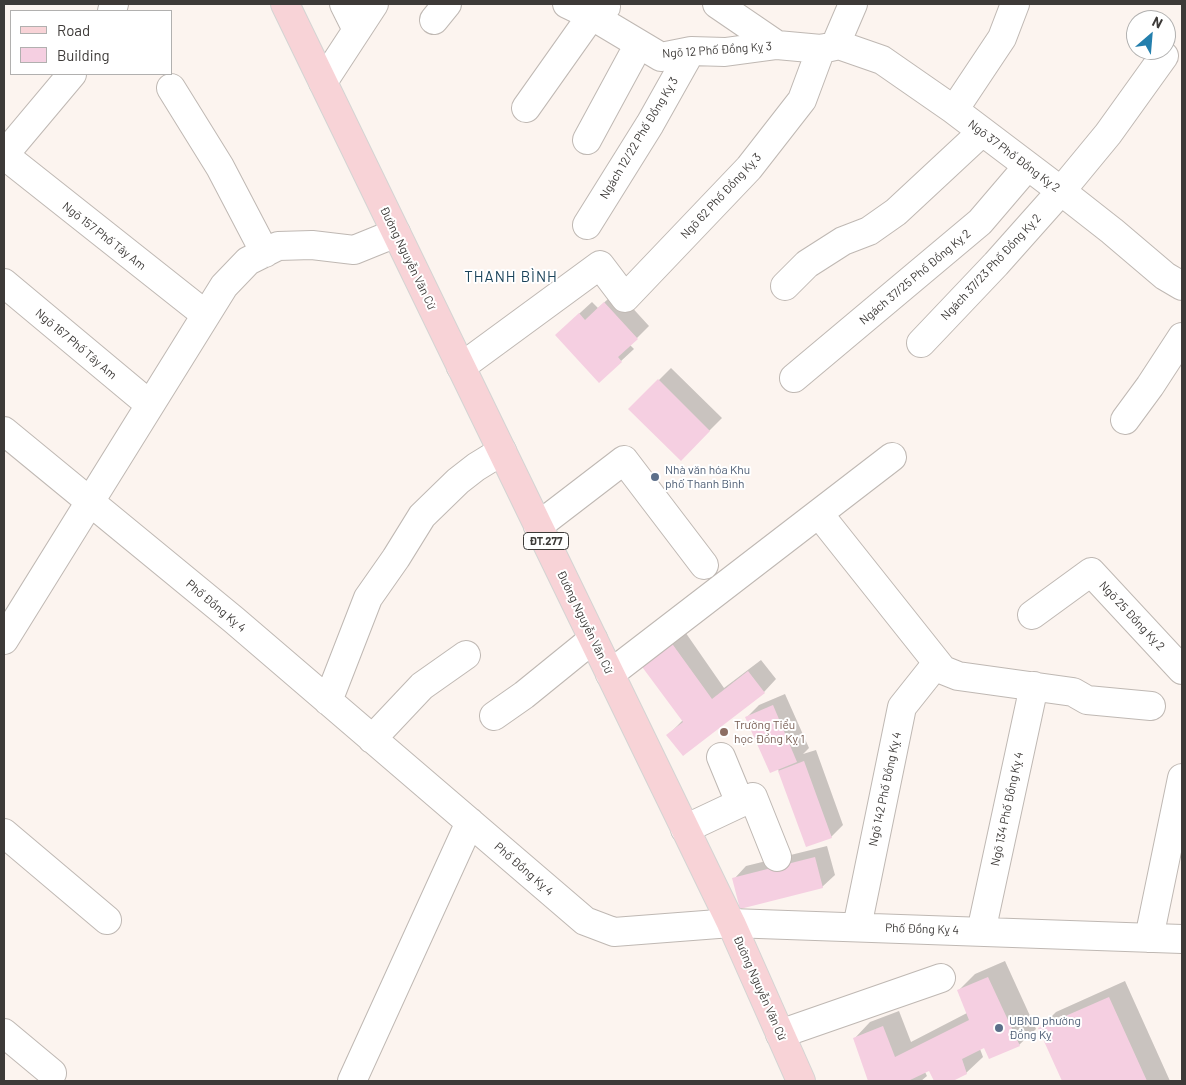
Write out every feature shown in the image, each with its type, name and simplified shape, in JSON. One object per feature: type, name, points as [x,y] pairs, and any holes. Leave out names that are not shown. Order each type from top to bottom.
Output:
[{"type":"main road","name":"Đường Nguyễn Văn Cừ","points":[[285,4],[731,923],[801,1081]]},
{"type":"street","points":[[344,4],[357,30]]},
{"type":"street","points":[[322,82],[374,4]]},
{"type":"street","name":"Ngõ 12 Phố Đồng Kỵ 3","points":[[567,4],[602,10],[639,44],[660,57],[691,51],[725,52],[777,45],[828,47]]},
{"type":"street","points":[[717,4],[777,45]]},
{"type":"street","name":"Ngõ 62 Phố Đồng Kỵ 3","points":[[461,367],[600,266],[625,298],[749,168],[802,100],[828,47],[853,4]]},
{"type":"street","points":[[954,110],[1002,38],[1015,4]]},
{"type":"street","points":[[526,108],[589,19],[602,10]]},
{"type":"street","points":[[588,140],[639,44]]},
{"type":"street","name":"Ngõ 37 Phố Đồng Kỵ 2","points":[[828,47],[882,60],[954,110],[1112,231],[1164,276],[1182,286]]},
{"type":"street","name":"Ngách 12/22 Phố Đồng Kỵ 3","points":[[587,225],[650,124],[691,51]]},
{"type":"street","name":"Ngách 37/23 Phố Đồng Kỵ 2","points":[[921,343],[996,264],[1061,191],[1108,134],[1161,60]]},
{"type":"street","points":[[4,155],[71,75]]},
{"type":"street","points":[[171,88],[220,167],[265,253]]},
{"type":"street","points":[[785,286],[807,264],[843,241],[869,231],[896,212],[982,132]]},
{"type":"street","name":"Ngõ 157 Phố Tây Am","points":[[4,155],[206,315]]},
{"type":"street","name":"Ngách 37/25 Phố Đồng Kỵ 2","points":[[794,378],[980,222],[1028,167]]},
{"type":"street","points":[[4,640],[224,286],[248,261],[278,246],[312,245],[354,250],[396,234]]},
{"type":"street","name":"Ngõ 167 Phố Tây Am","points":[[4,283],[149,404]]},
{"type":"street","points":[[1125,420],[1182,337]]},
{"type":"street","name":"Phố Đồng Kỵ 4","points":[[4,430],[226,614],[584,921],[614,932],[731,923],[1182,939]]},
{"type":"street","points":[[328,701],[368,598],[422,516],[458,481],[502,451]]},
{"type":"street","points":[[610,674],[892,457]]},
{"type":"street","points":[[538,526],[624,460],[704,565]]},
{"type":"street","points":[[818,514],[943,670],[958,676],[1073,692],[1087,700],[1151,706]]},
{"type":"street","name":"Ngõ 25 Đồng Kỵ 2","points":[[1032,615],[1091,572],[1182,670]]},
{"type":"street","points":[[494,716],[524,695],[593,639]]},
{"type":"street","points":[[372,740],[422,686],[466,655]]},
{"type":"street","name":"Ngõ 142 Phố Đồng Kỵ 4","points":[[857,927],[902,706],[937,663]]},
{"type":"street","name":"Ngõ 134 Phố Đồng Kỵ 4","points":[[981,932],[1034,686]]},
{"type":"street","points":[[721,757],[740,802]]},
{"type":"street","points":[[1149,938],[1182,778]]},
{"type":"street","points":[[685,828],[753,797],[777,857]]},
{"type":"street","points":[[352,1081],[470,822]]},
{"type":"street","points":[[4,833],[107,920]]},
{"type":"street","points":[[780,1034],[941,978]]},
{"type":"street","points":[[4,1034],[52,1073]]},
{"type":"building","points":[[604,302],[638,339],[618,357],[622,362],[599,383],[555,335],[579,313],[585,320]]},
{"type":"building","points":[[658,379],[710,431],[681,461],[628,409]]},
{"type":"building","points":[[668,638],[712,699],[748,671],[765,693],[683,756],[666,735],[683,722],[637,660]]},
{"type":"building","points":[[773,705],[797,762],[770,773],[745,717]]},
{"type":"building","points":[[804,761],[832,838],[806,847],[778,771]]},
{"type":"building","points":[[815,857],[823,888],[740,909],[732,878]]},
{"type":"building","points":[[988,977],[1020,1046],[989,1059],[984,1048],[962,1059],[967,1074],[953,1081],[934,1081],[929,1071],[908,1081],[868,1081],[853,1038],[883,1026],[895,1057],[969,1020],[957,990]]},
{"type":"building","points":[[1109,997],[1147,1081],[1062,1081],[1038,1028]]},
{"type":"place","name":"Nhà văn hóa Khu phố Thanh Bình","points":[[655,477]]},
{"type":"place","name":"Trường Tiểu học Đồng Kỵ 1","points":[[724,732]]},
{"type":"place","name":"UBND phường Đồng Kỵ","points":[[999,1028]]},
{"type":"district","name":"THANH BÌNH","points":[[511,277]]}]
